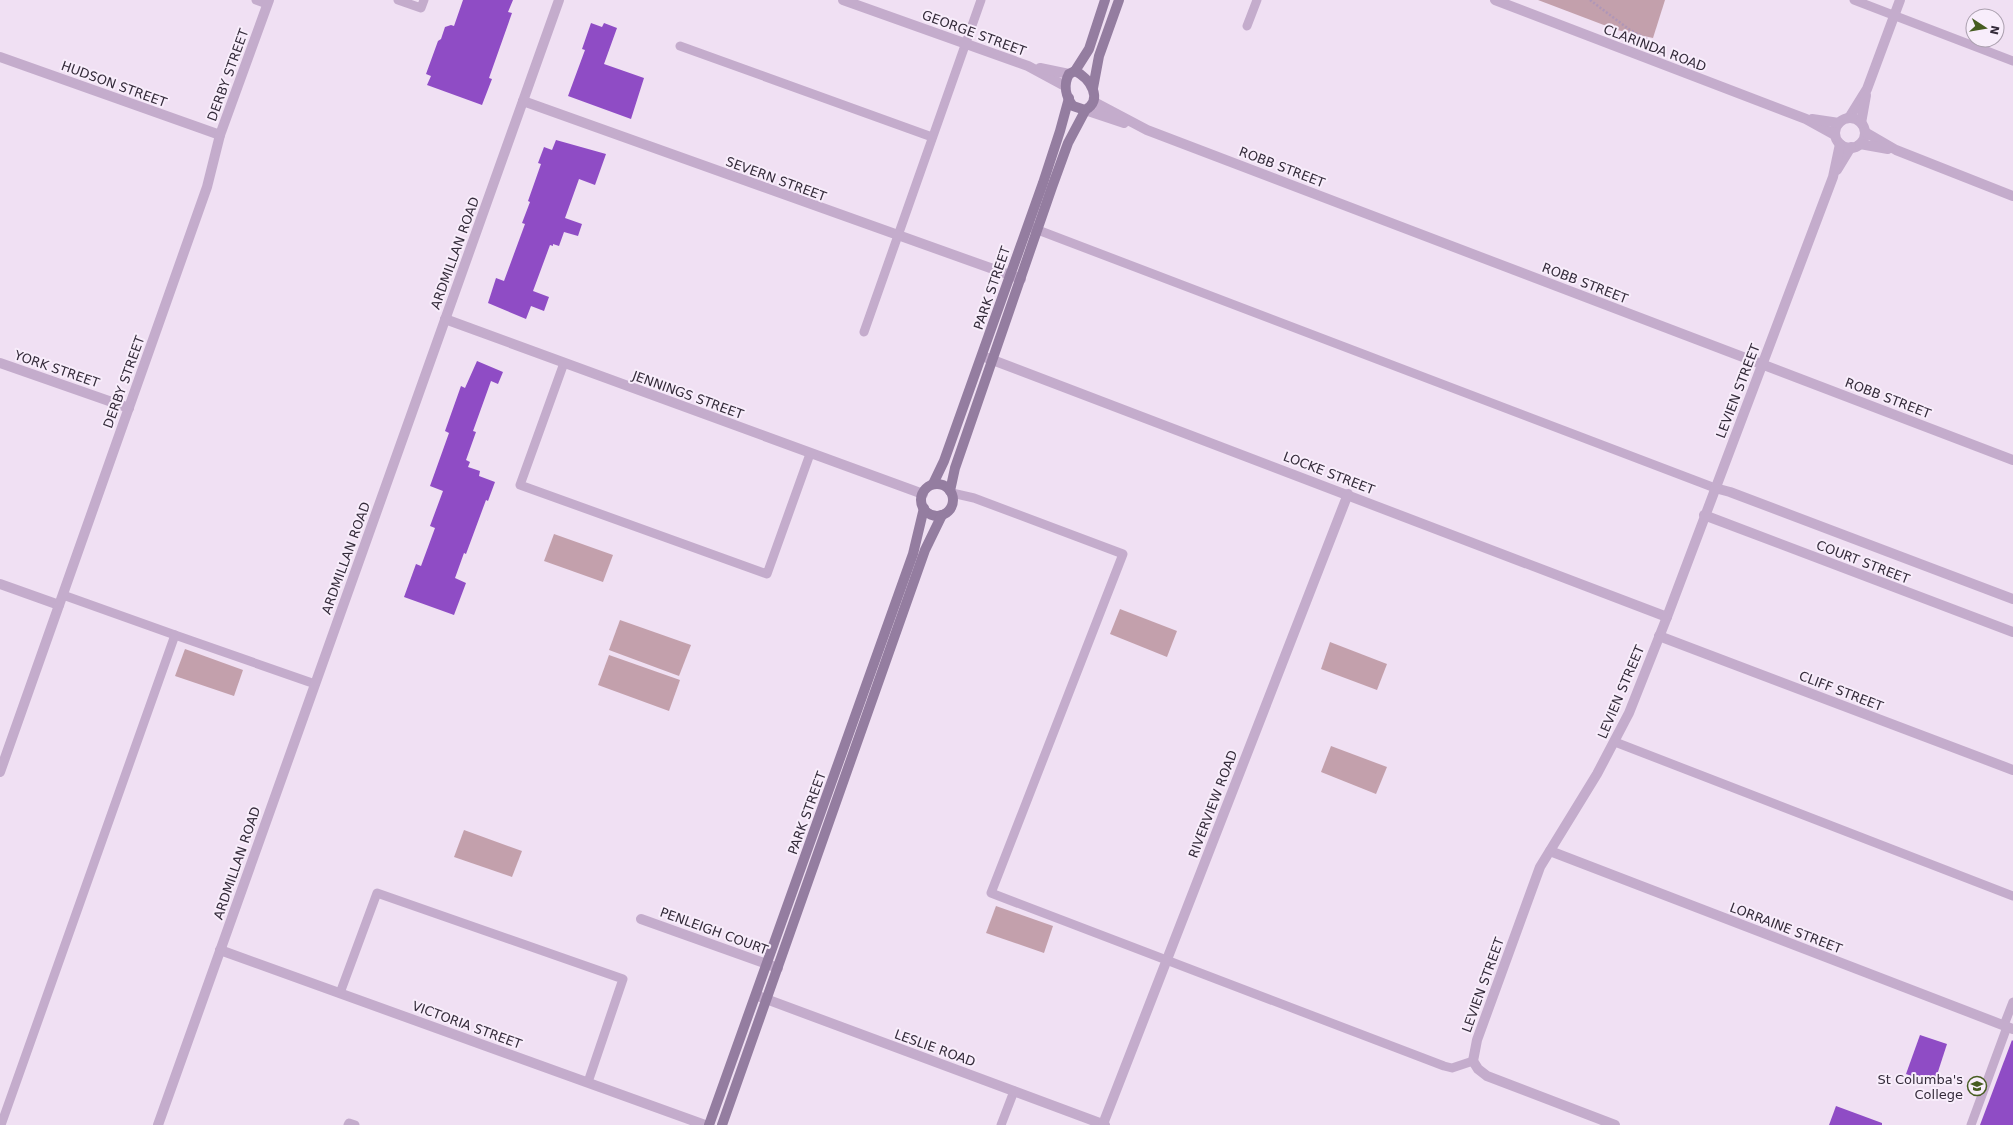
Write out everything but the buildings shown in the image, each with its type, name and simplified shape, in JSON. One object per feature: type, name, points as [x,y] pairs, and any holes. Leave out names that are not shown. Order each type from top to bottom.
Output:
[{"type":"street","name":"ARDMILLAN ROAD","points":[[158,1125],[559,0]]},
{"type":"street","name":"GEORGE STREET","points":[[843,0],[1028,66],[1065,86]]},
{"type":"street","points":[[1105,0],[1089,49],[1072,73],[1065,86],[1073,106],[1085,111],[1091,108],[1094,102],[1093,88],[1098,56],[1119,0]]},
{"type":"street","name":"CLARINDA ROAD","points":[[1495,0],[1806,119],[1838,139]]},
{"type":"street","points":[[1896,150],[1856,145],[1838,139],[1839,123],[1849,118],[1867,89],[1900,0]]},
{"type":"street","name":"DERBY STREET","points":[[0,772],[207,187],[220,135],[268,2]]},
{"type":"street","name":"HUDSON STREET","points":[[0,57],[220,135]]},
{"type":"street","name":"GEORGE STREET","points":[[1028,66],[1072,73]]},
{"type":"street","points":[[1072,73],[1083,74],[1093,88]]},
{"type":"street","points":[[1856,145],[1863,127],[1867,89]]},
{"type":"street","name":"PARK STREET","points":[[933,484],[944,461],[1028,226],[1060,131],[1069,98]]},
{"type":"street","name":"SEVERN STREET","points":[[523,101],[1021,279]]},
{"type":"street","name":"ROBB STREET","points":[[1094,102],[1147,130]]},
{"type":"street","name":"PARK STREET","points":[[951,492],[955,468],[1068,143],[1085,111]]},
{"type":"street","name":"ROBB STREET","points":[[1085,111],[1147,130],[2013,460]]},
{"type":"street","points":[[1849,118],[1857,120],[1863,127],[1896,150],[2013,196]]},
{"type":"street","name":"CLARINDA ROAD","points":[[1806,119],[1839,123]]},
{"type":"street","name":"LEVIEN STREET","points":[[1473,1061],[1477,1040],[1531,889],[1550,851],[1615,742],[1629,713],[1667,617],[1704,515],[1833,177],[1838,139]]},
{"type":"street","name":"LEVIEN STREET","points":[[1833,177],[1856,145]]},
{"type":"street","name":"JENNINGS STREET","points":[[445,319],[810,454],[923,494]]},
{"type":"street","name":"LOCKE STREET","points":[[982,356],[1348,494],[1667,617]]},
{"type":"street","name":"YORK STREET","points":[[0,363],[129,408]]},
{"type":"street","points":[[933,484],[943,485],[951,492],[953,503],[951,508],[942,515],[932,515],[924,508],[922,499],[923,494],[929,486],[933,484]]},
{"type":"street","name":"COURT STREET","points":[[1715,488],[1730,492],[2013,599]]},
{"type":"street","name":"RIVERVIEW ROAD","points":[[1104,1125],[1166,960],[1348,494]]},
{"type":"street","name":"PARK STREET","points":[[710,1125],[914,554],[924,508]]},
{"type":"street","name":"PARK STREET","points":[[722,1125],[925,550],[942,515]]},
{"type":"street","name":"COURT STREET","points":[[1704,515],[2013,632]]},
{"type":"street","points":[[0,584],[59,605]]},
{"type":"street","name":"CLIFF STREET","points":[[1659,636],[2013,770]]},
{"type":"street","name":"LORRAINE STREET","points":[[1550,851],[2008,1027]]},
{"type":"street","name":"PENLEIGH COURT","points":[[641,919],[778,968]]},
{"type":"street","name":"VICTORIA STREET","points":[[220,950],[705,1125]]},
{"type":"street","name":"LESLIE ROAD","points":[[756,995],[1104,1125]]},
{"type":"street","points":[[1473,1061],[1478,1070],[1487,1076],[1615,1125]]},
{"type":"lane","points":[[256,0],[268,2]]},
{"type":"lane","points":[[398,0],[421,8],[424,0]]},
{"type":"lane","points":[[864,332],[932,137],[982,0]]},
{"type":"lane","points":[[1247,26],[1257,0]]},
{"type":"lane","points":[[1854,0],[2013,61]]},
{"type":"lane","points":[[680,46],[932,137]]},
{"type":"lane","points":[[1028,226],[1715,488]]},
{"type":"lane","points":[[564,363],[520,485],[767,574],[810,454]]},
{"type":"lane","points":[[951,492],[974,498],[1123,554],[991,893],[1444,1066],[1452,1068],[1473,1061]]},
{"type":"lane","points":[[63,594],[315,684]]},
{"type":"lane","points":[[1,1125],[175,635]]},
{"type":"lane","points":[[1615,742],[2013,896]]},
{"type":"lane","points":[[340,993],[377,893],[623,979],[588,1082]]},
{"type":"lane","points":[[1971,1125],[2008,1027],[2013,1002]]},
{"type":"lane","points":[[1001,1125],[1014,1091]]},
{"type":"lane","points":[[348,1125],[349,1123],[355,1125]]},
{"type":"path","points":[[1590,0],[1630,30],[1647,39]]},
{"type":"shaded area","points":[[1538,0],[1665,0],[1653,38],[1617,30]]},
{"type":"shaded area","points":[[554,534],[613,555],[603,582],[544,561]]},
{"type":"shaded area","points":[[1120,609],[1177,631],[1167,657],[1110,634]]},
{"type":"shaded area","points":[[620,620],[691,645],[679,676],[609,650]]},
{"type":"shaded area","points":[[1330,642],[1387,664],[1377,690],[1321,669]]},
{"type":"shaded area","points":[[185,649],[243,670],[234,696],[175,676]]},
{"type":"shaded area","points":[[609,655],[680,680],[669,711],[598,685]]},
{"type":"shaded area","points":[[1331,746],[1387,767],[1376,794],[1321,772]]},
{"type":"shaded area","points":[[464,830],[522,851],[512,877],[454,857]]},
{"type":"shaded area","points":[[996,906],[1053,926],[1044,953],[986,933]]},
{"type":"place","name":"St Columba's College","points":[[1977,1086]]}]
